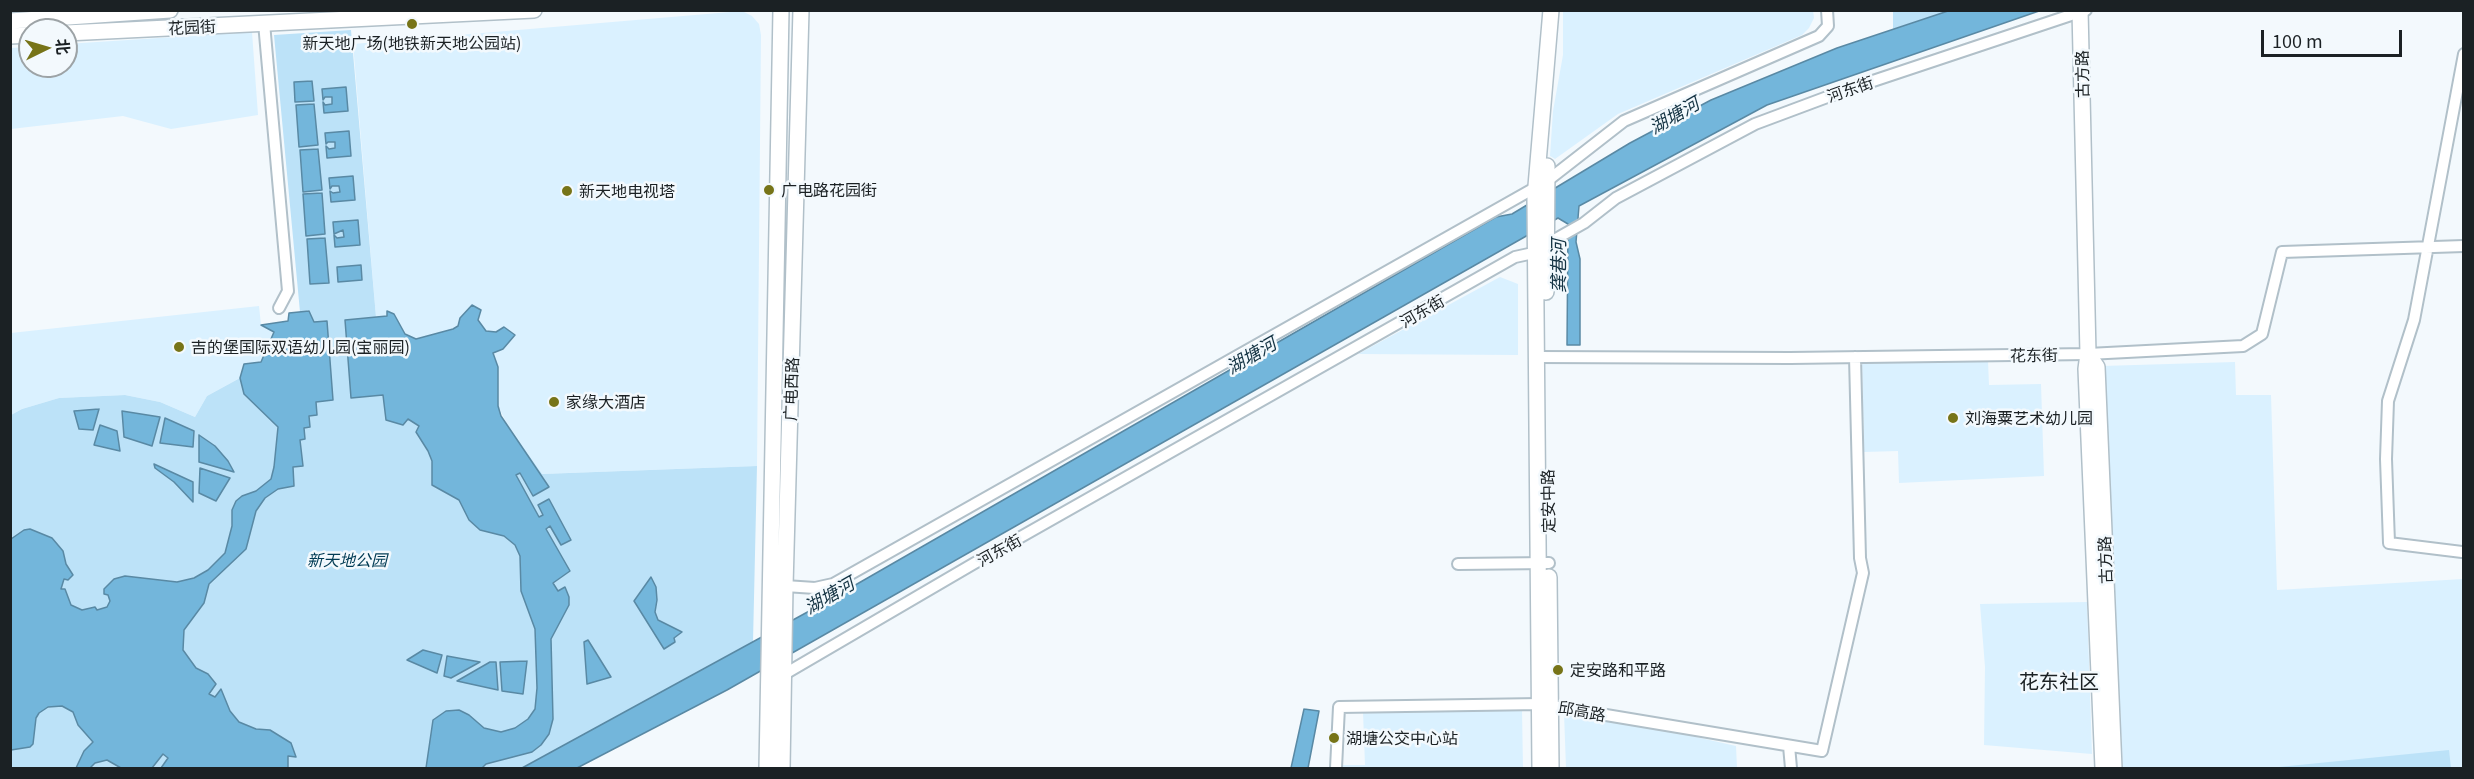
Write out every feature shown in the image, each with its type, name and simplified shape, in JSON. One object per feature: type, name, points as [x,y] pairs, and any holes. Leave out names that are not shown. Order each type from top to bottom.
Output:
[{"type":"main road","name":"花园街","points":[[10,21],[170,10]]},
{"type":"main road","name":"花园街","points":[[78,32],[534,10]]},
{"type":"main road","name":"广电西路","points":[[781,10],[770,627],[779,669],[782,768]]},
{"type":"main road","name":"广电西路","points":[[767,768],[784,620],[801,10]]},
{"type":"main road","points":[[1541,189],[1551,10]]},
{"type":"main road","points":[[1541,189],[1558,10]]},
{"type":"main road","name":"古方路","points":[[2082,11],[2088,354],[2086,369],[2103,768]]},
{"type":"main road","name":"定安中路","points":[[1540,768],[1545,705],[1541,357],[1544,243],[1541,189]]},
{"type":"main road","name":"古方路","points":[[2088,354],[2097,367],[2114,768]]},
{"type":"main road","name":"定安中路","points":[[1545,705],[1551,768]]},
{"type":"street","points":[[785,586],[815,588],[833,584],[1541,189],[1624,121],[1819,36],[1828,26],[1827,10]]},
{"type":"street","name":"河东街","points":[[779,669],[973,564],[1515,257],[1584,223],[1616,198],[1755,124],[1846,90],[2082,11]]},
{"type":"street","points":[[264,23],[288,291],[279,308]]},
{"type":"street","points":[[2462,552],[2389,543],[2386,459],[2388,401],[2414,320],[2463,54]]},
{"type":"street","name":"花东街","points":[[1541,357],[2088,354],[2243,346],[2262,334],[2282,252],[2463,246]]},
{"type":"street","name":"邱高路","points":[[1336,768],[1339,707],[1545,705],[1822,751],[1863,573],[1860,558],[1855,357]]},
{"type":"street","points":[[1458,564],[1544,563]]},
{"type":"street","points":[[1789,746],[1791,768]]},
{"type":"shaded area","points":[[1813,10],[1814,18],[1802,35],[1618,114],[1555,159],[1550,156],[1553,111],[1563,55],[1563,11]]},
{"type":"shaded area","points":[[742,11],[752,16],[759,24],[761,35],[757,466],[541,474],[507,424],[498,406],[498,367],[493,353],[503,349],[515,335],[504,327],[496,332],[486,331],[479,324],[478,315],[460,318],[458,326],[453,329],[416,339],[405,334],[387,312],[388,316],[376,317],[353,44]]},
{"type":"shaded area","points":[[1948,11],[2039,11],[1767,105],[1579,206],[1576,242],[1580,259],[1580,345],[1567,345],[1568,224],[1558,218],[727,690],[577,768],[522,768],[824,603],[1496,217],[1512,214],[1630,143],[1711,100],[1837,48]]},
{"type":"shaded area","points":[[252,32],[258,115],[171,129],[123,116],[11,129],[11,48],[18,48],[18,78],[78,78],[78,43]]},
{"type":"shaded area","points":[[312,81],[314,101],[295,102],[294,82]]},
{"type":"shaded area","points":[[346,87],[348,111],[324,113],[323,102],[325,105],[332,104],[332,97],[325,97],[323,100],[322,89]]},
{"type":"shaded area","points":[[314,104],[318,145],[299,147],[296,105]]},
{"type":"shaded area","points":[[349,131],[351,156],[327,158],[326,146],[329,149],[335,148],[335,142],[326,144],[325,133]]},
{"type":"shaded area","points":[[318,149],[322,190],[303,192],[300,150]]},
{"type":"shaded area","points":[[353,176],[355,200],[331,202],[330,191],[340,192],[339,186],[332,186],[330,189],[329,178]]},
{"type":"shaded area","points":[[322,193],[325,234],[306,236],[303,194]]},
{"type":"shaded area","points":[[358,220],[360,245],[335,247],[334,235],[337,238],[344,237],[343,230],[334,234],[333,222]]},
{"type":"shaded area","points":[[325,238],[329,283],[310,284],[307,239]]},
{"type":"shaded area","points":[[361,265],[362,280],[338,282],[337,267]]},
{"type":"shaded area","points":[[1500,277],[1518,284],[1518,355],[1358,354]]},
{"type":"shaded area","points":[[472,305],[481,310],[478,320],[486,331],[496,332],[504,327],[515,335],[503,349],[493,353],[498,367],[498,406],[501,416],[549,487],[533,496],[520,473],[516,475],[539,517],[543,515],[538,505],[549,499],[571,540],[561,545],[550,526],[546,529],[570,571],[553,583],[558,591],[565,587],[569,605],[551,639],[553,719],[549,734],[541,745],[532,752],[486,764],[482,768],[426,768],[433,720],[446,711],[459,710],[484,728],[501,732],[515,728],[528,719],[535,709],[537,688],[535,629],[521,591],[520,556],[515,545],[504,536],[480,530],[469,520],[459,500],[432,485],[432,461],[416,432],[419,426],[408,419],[403,425],[386,420],[383,395],[351,398],[345,320],[387,316],[387,311],[394,314],[405,334],[416,339],[458,326],[460,318]]},
{"type":"shaded area","name":"吉的堡国际双语幼儿园(宝丽园)","points":[[259,306],[261,325],[274,332],[261,362],[240,378],[207,396],[195,417],[160,402],[125,395],[59,398],[22,409],[11,415],[11,333]]},
{"type":"shaded area","points":[[309,311],[314,322],[327,321],[333,400],[316,402],[317,415],[309,416],[310,427],[304,428],[305,439],[300,440],[303,466],[293,467],[294,486],[278,489],[265,498],[256,511],[246,549],[209,584],[204,603],[184,630],[183,650],[196,668],[208,674],[216,684],[209,694],[215,697],[221,689],[230,711],[239,722],[256,729],[270,730],[291,743],[296,757],[288,756],[288,768],[161,768],[168,758],[163,754],[152,768],[121,768],[107,760],[95,763],[90,768],[76,768],[84,751],[93,742],[78,725],[73,712],[62,706],[48,707],[39,713],[36,718],[33,744],[30,747],[11,750],[11,539],[24,530],[30,529],[52,538],[63,551],[66,564],[73,575],[68,580],[64,579],[61,589],[65,589],[71,605],[82,610],[107,607],[110,601],[108,595],[104,594],[104,589],[114,579],[125,576],[177,582],[194,578],[208,570],[225,553],[232,526],[232,510],[236,501],[256,491],[271,479],[274,467],[278,427],[244,394],[240,378],[244,364],[261,362],[274,332],[261,325],[288,321],[289,313]]},
{"type":"shaded area","name":"刘海粟艺术幼儿园","points":[[1988,361],[1989,385],[2041,384],[2044,476],[1899,483],[1898,451],[1864,452],[1862,362]]},
{"type":"shaded area","points":[[2235,362],[2236,395],[2271,395],[2277,590],[2463,579],[2463,768],[2123,768],[2102,366]]},
{"type":"shaded area","points":[[99,409],[93,430],[79,429],[74,411]]},
{"type":"shaded area","points":[[122,411],[160,417],[152,446],[124,437]]},
{"type":"shaded area","points":[[165,418],[194,431],[193,447],[160,443]]},
{"type":"shaded area","points":[[100,425],[117,431],[120,451],[94,445]]},
{"type":"shaded area","points":[[199,435],[215,446],[234,472],[199,462]]},
{"type":"shaded area","points":[[154,464],[193,482],[193,502],[174,482],[155,468]]},
{"type":"shaded area","points":[[200,468],[230,478],[216,501],[199,493]]},
{"type":"shaded area","points":[[651,577],[656,587],[655,612],[658,620],[682,632],[674,638],[675,642],[664,649],[634,601]]},
{"type":"shaded area","points":[[2087,602],[2092,754],[1984,745],[1985,667],[1980,604]]},
{"type":"shaded area","points":[[588,640],[611,677],[587,684],[584,642]]},
{"type":"shaded area","points":[[423,650],[442,655],[437,673],[407,660]]},
{"type":"shaded area","points":[[447,656],[480,662],[451,678],[444,676]]},
{"type":"shaded area","points":[[527,661],[523,694],[502,691],[500,662]]},
{"type":"shaded area","points":[[490,662],[496,662],[498,690],[457,681]]},
{"type":"shaded area","points":[[1304,709],[1319,711],[1308,768],[1291,768]]},
{"type":"shaded area","points":[[1522,710],[1523,768],[1343,768],[1343,765],[1365,765],[1363,712]]},
{"type":"shaded area","points":[[1564,713],[1652,727],[1736,746],[1737,768],[1566,768]]},
{"type":"green space","points":[[1893,11],[1948,11],[1893,29]]},
{"type":"green space","name":"新天地公园","points":[[351,30],[376,317],[387,316],[387,311],[394,314],[405,334],[497,395],[501,416],[542,474],[757,466],[753,642],[522,768],[11,768],[11,415],[22,409],[59,398],[125,395],[160,402],[195,417],[207,396],[240,378],[244,364],[261,362],[274,332],[261,325],[288,321],[289,313],[300,312],[274,35]]},
{"type":"green space","points":[[2449,750],[2451,768],[2269,768]]},
{"type":"place","name":"新天地广场(地铁新天地公园站)","points":[[412,24]]},
{"type":"place","name":"广电路花园街","points":[[769,190]]},
{"type":"place","name":"新天地电视塔","points":[[567,191]]},
{"type":"place","name":"吉的堡国际双语幼儿园(宝丽园)","points":[[179,347]]},
{"type":"place","name":"家缘大酒店","points":[[554,402]]},
{"type":"place","name":"刘海粟艺术幼儿园","points":[[1953,418]]},
{"type":"place","name":"定安路和平路","points":[[1558,670]]},
{"type":"place","name":"湖塘公交中心站","points":[[1334,738]]},
{"type":"district","name":"花东社区","points":[[2059,681]]},
{"type":"water label","name":"湖塘河","points":[[1674,115]]},
{"type":"water label","name":"龚巷河","points":[[1558,266]]},
{"type":"water label","name":"湖塘河","points":[[1251,355]]},
{"type":"water label","name":"湖塘河","points":[[829,595]]}]
